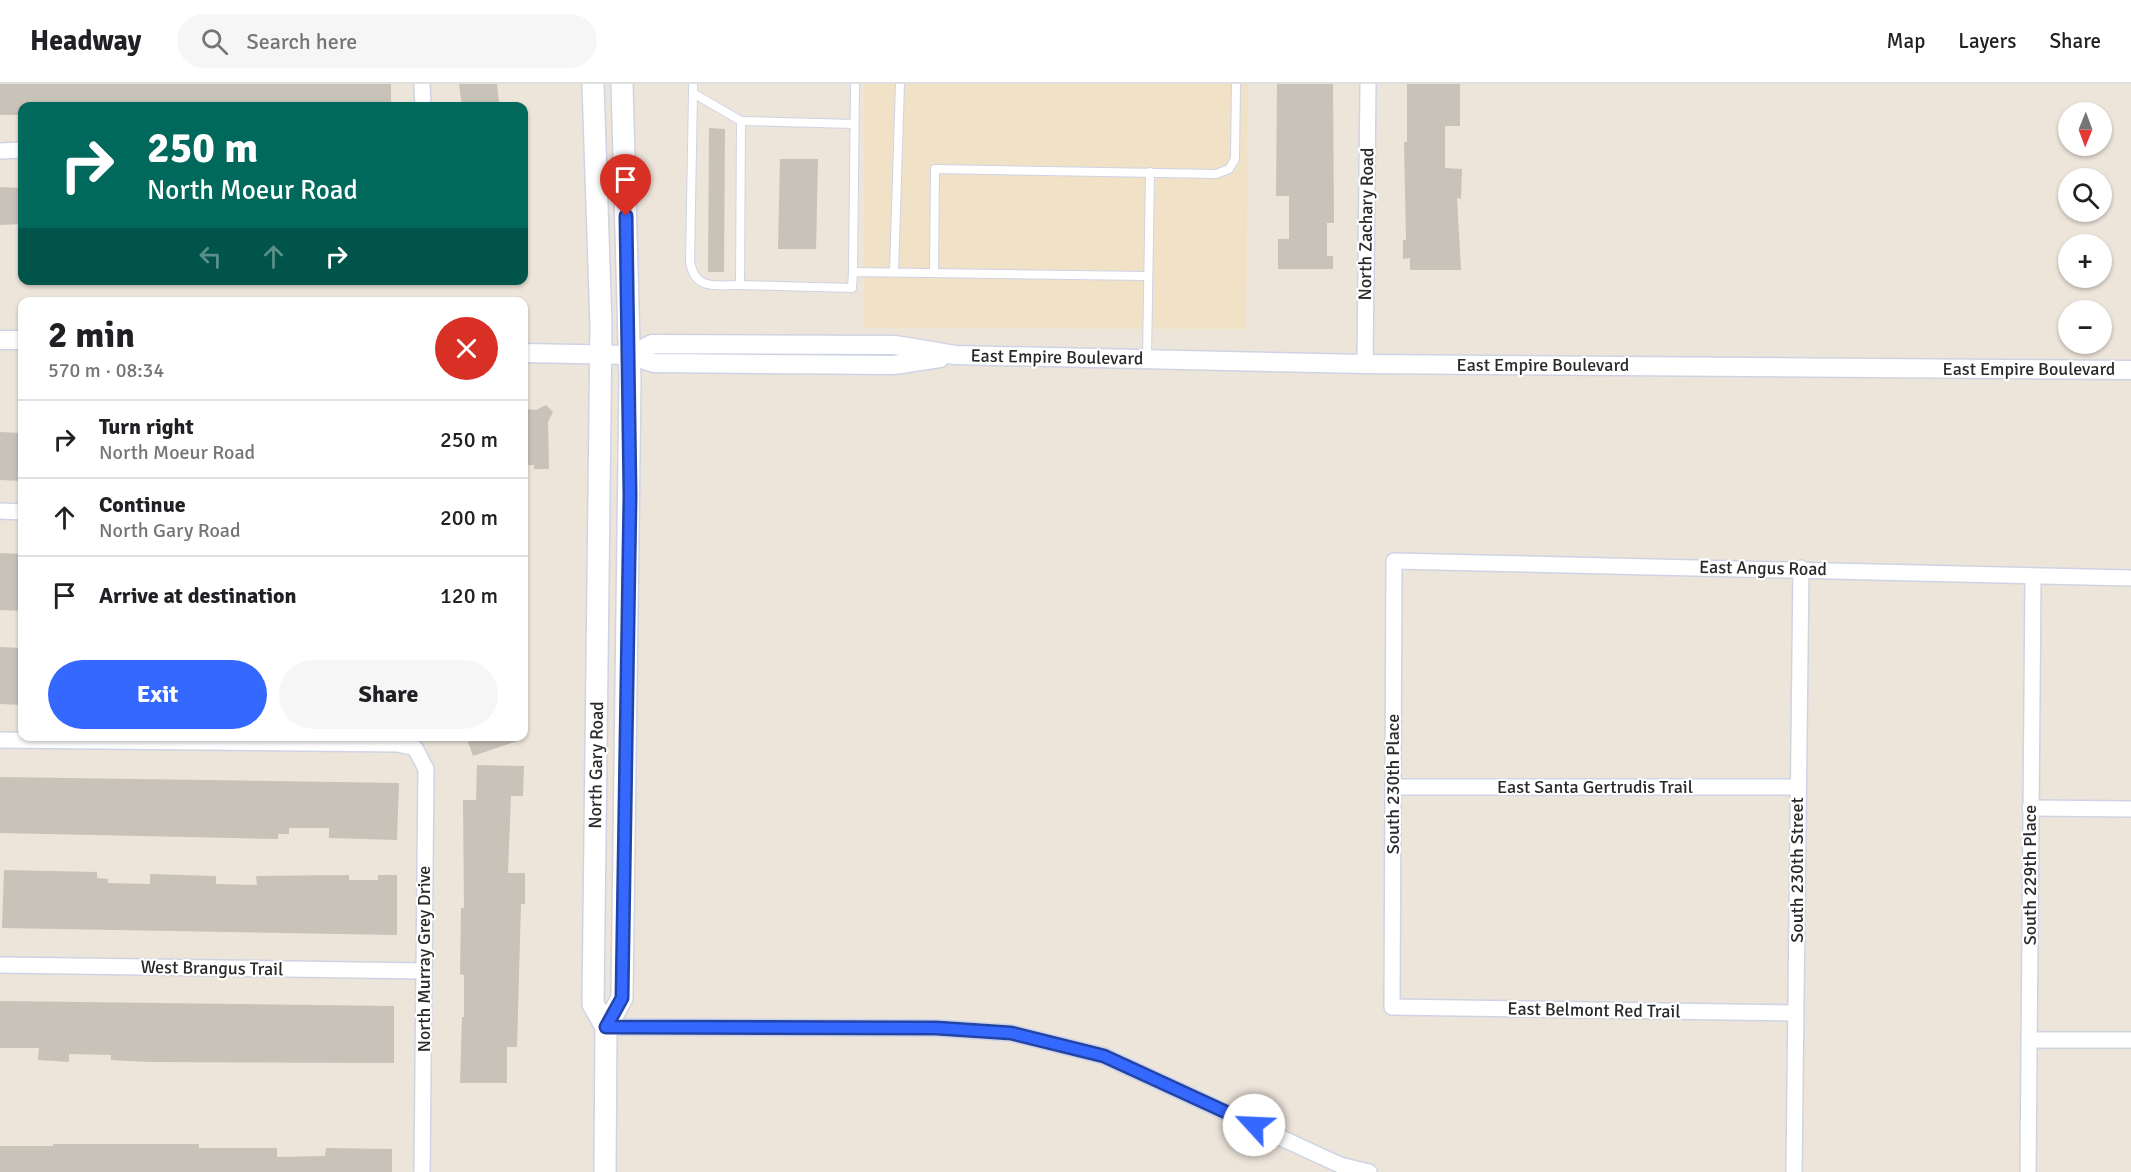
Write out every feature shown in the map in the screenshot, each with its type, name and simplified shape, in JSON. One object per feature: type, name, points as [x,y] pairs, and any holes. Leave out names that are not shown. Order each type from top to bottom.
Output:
[{"type":"main road","name":"North Gary Road","points":[[593,84],[601,355],[593,1004],[606,1027],[605,1172]]},
{"type":"main road","points":[[606,1027],[622,998],[630,518],[630,355],[622,84]]},
{"type":"street","points":[[422,84],[423,102]]},
{"type":"street","name":"North Zachary Road","points":[[1365,364],[1368,84]]},
{"type":"street","points":[[0,151],[18,150]]},
{"type":"street","points":[[0,340],[18,340]]},
{"type":"street","name":"East Empire Boulevard","points":[[528,353],[630,355],[654,363],[894,365],[955,355],[1365,364],[2131,370]]},
{"type":"street","points":[[0,511],[18,512]]},
{"type":"street","name":"East Angus Road","points":[[1394,561],[1801,568],[2033,578],[2131,578]]},
{"type":"street","name":"South 230th Place","points":[[1392,1007],[1394,561]]},
{"type":"street","name":"South 230th Street","points":[[1794,1172],[1801,568]]},
{"type":"street","name":"South 229th Place","points":[[2028,1172],[2033,578]]},
{"type":"street","points":[[0,740],[18,740]]},
{"type":"street","name":"North Murray Grey Drive","points":[[286,741],[398,744],[415,748],[426,769],[422,1172]]},
{"type":"street","name":"East Santa Gertrudis Trail","points":[[1393,787],[1798,787]]},
{"type":"street","points":[[2030,808],[2131,809]]},
{"type":"street","name":"West Brangus Trail","points":[[0,965],[424,971]]},
{"type":"street","name":"East Belmont Red Trail","points":[[1392,1007],[1796,1013]]},
{"type":"street","points":[[606,1027],[936,1028],[1011,1033],[1104,1056],[1339,1169],[1370,1172]]},
{"type":"street","points":[[2030,1040],[2131,1040]]},
{"type":"lane","points":[[693,88],[690,262],[692,274],[697,281],[708,285],[852,288],[855,84]]},
{"type":"lane","points":[[894,272],[900,84]]},
{"type":"lane","points":[[934,273],[935,169],[1216,174],[1229,169],[1235,159],[1236,84]]},
{"type":"lane","points":[[693,88],[741,122],[854,124]]},
{"type":"lane","points":[[740,285],[741,122]]},
{"type":"lane","points":[[1147,358],[1150,172]]},
{"type":"lane","points":[[853,272],[1147,276]]},
{"type":"shaded area","points":[[864,84],[1248,84],[1246,329],[864,328]]},
{"type":"building","points":[[0,84],[391,84],[391,102],[18,102],[18,115],[0,115]]},
{"type":"building","points":[[459,84],[497,84],[499,102],[461,102]]},
{"type":"building","points":[[1277,84],[1333,84],[1334,223],[1327,223],[1327,256],[1333,256],[1333,269],[1278,269],[1278,239],[1289,239],[1289,196],[1276,196]]},
{"type":"building","points":[[1407,84],[1460,84],[1460,126],[1445,126],[1445,168],[1462,169],[1461,199],[1457,198],[1461,270],[1410,270],[1410,258],[1403,259],[1403,240],[1406,240],[1404,142],[1407,142]]},
{"type":"building","points":[[709,128],[725,129],[724,272],[708,272]]},
{"type":"building","points":[[780,159],[818,159],[816,249],[778,249]]},
{"type":"building","points":[[0,187],[18,188],[18,224],[0,225]]},
{"type":"building","points":[[546,405],[553,412],[548,422],[549,469],[534,469],[534,465],[528,465],[528,409],[536,410]]},
{"type":"building","points":[[0,432],[18,433],[18,481],[0,480]]},
{"type":"building","points":[[0,553],[18,554],[18,611],[0,610]]},
{"type":"building","points":[[0,647],[18,648],[18,705],[0,704]]},
{"type":"building","points":[[468,741],[517,741],[473,756]]},
{"type":"building","points":[[477,765],[524,766],[523,796],[511,796],[508,873],[525,873],[525,904],[521,904],[517,1047],[507,1047],[507,1083],[460,1083],[462,1017],[464,1017],[464,975],[460,974],[461,908],[464,908],[463,800],[476,800]]},
{"type":"building","points":[[0,777],[399,783],[397,840],[329,838],[329,828],[289,828],[289,834],[278,834],[278,839],[0,833]]},
{"type":"building","points":[[4,870],[97,872],[97,878],[108,879],[108,883],[150,884],[150,874],[216,876],[216,884],[257,885],[256,876],[349,875],[349,880],[378,880],[378,875],[397,875],[397,935],[2,928]]},
{"type":"building","points":[[0,1001],[394,1006],[394,1063],[148,1062],[111,1060],[111,1055],[69,1054],[69,1062],[38,1060],[39,1048],[0,1048]]},
{"type":"building","points":[[53,1144],[199,1144],[199,1148],[277,1148],[277,1157],[325,1156],[326,1148],[392,1149],[392,1172],[0,1172],[0,1146],[53,1146]]},
{"type":"route","points":[[626,216],[630,495],[622,998],[606,1027],[936,1028],[1011,1033],[1104,1056],[1254,1125]]}]
